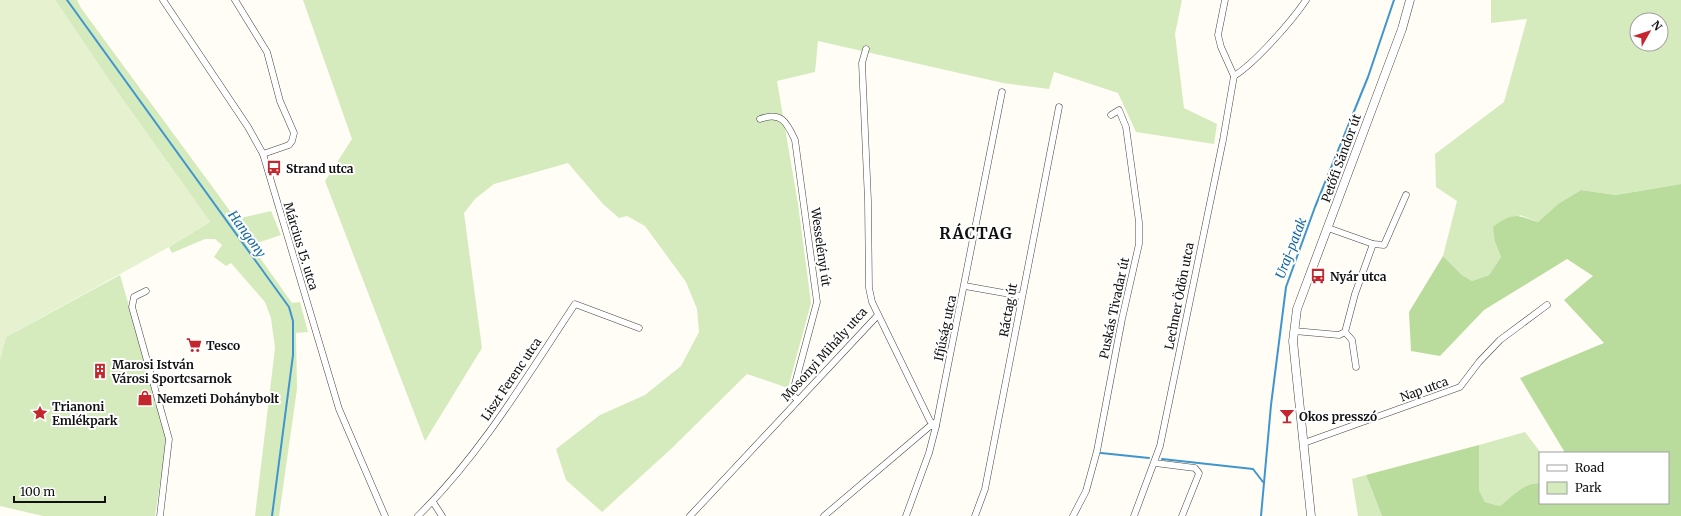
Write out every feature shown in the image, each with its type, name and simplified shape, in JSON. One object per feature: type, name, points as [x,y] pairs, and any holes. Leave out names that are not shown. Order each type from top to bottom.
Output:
[{"type":"street","name":"Március 15. utca","points":[[163,0],[248,127],[263,154],[339,409],[385,516]]},
{"type":"street","points":[[235,0],[267,52],[280,101],[294,133],[292,141],[289,144],[263,154]]},
{"type":"street","points":[[1225,0],[1218,35],[1221,47],[1234,76],[1248,66],[1299,10],[1306,0]]},
{"type":"street","name":"Petőfi Sándor út","points":[[1311,516],[1296,371],[1294,331],[1297,309],[1402,29],[1410,0]]},
{"type":"street","name":"Mosonyi Mihály utca","points":[[690,516],[878,315],[872,302],[869,288],[868,201],[862,63],[866,49]]},
{"type":"street","name":"Lechner Ödön utca","points":[[1134,516],[1155,463],[1160,446],[1222,148],[1234,76]]},
{"type":"street","name":"Ifjúság utca","points":[[936,426],[965,286],[1002,92]]},
{"type":"street","name":"Ráctag út","points":[[975,516],[986,481],[1059,107]]},
{"type":"street","name":"Puskás Tivadar út","points":[[1073,516],[1086,491],[1097,451],[1122,319],[1139,244],[1139,222],[1126,127],[1119,110],[1111,115]]},
{"type":"street","name":"Wesselényi út","points":[[760,119],[768,116],[777,116],[787,122],[795,140],[815,286],[817,302],[792,394],[798,400]]},
{"type":"street","points":[[1328,228],[1381,246],[1386,243],[1406,195]]},
{"type":"street","points":[[1294,331],[1339,335],[1345,332],[1355,294],[1373,244]]},
{"type":"street","points":[[965,286],[1021,296]]},
{"type":"street","points":[[146,291],[134,297],[132,307],[169,439],[160,516]]},
{"type":"street","name":"Liszt Ferenc utca","points":[[418,516],[432,502],[490,431],[575,304],[639,328]]},
{"type":"street","name":"Nap utca","points":[[1304,443],[1460,387],[1479,362],[1500,340],[1547,305]]},
{"type":"street","points":[[878,315],[930,421],[936,426]]},
{"type":"street","points":[[1345,332],[1352,340],[1356,367]]},
{"type":"street","points":[[824,516],[930,426],[936,426]]},
{"type":"street","points":[[906,516],[930,453],[936,426]]},
{"type":"street","points":[[1155,463],[1195,468],[1199,473],[1182,516]]},
{"type":"street","points":[[432,502],[442,516]]},
{"type":"green space","points":[[0,0],[55,0],[111,83],[210,222],[169,247],[6,337],[0,359]]},
{"type":"green space","points":[[55,0],[77,0],[81,8],[236,219],[271,211],[281,235],[251,245],[292,303],[300,302],[308,332],[296,333],[297,389],[279,516],[255,516],[275,348],[271,318],[265,302],[231,263],[226,266],[214,257],[222,245],[215,239],[205,239],[172,253],[169,247],[210,222],[111,83]]},
{"type":"green space","points":[[303,0],[1182,0],[1175,34],[1184,108],[1217,124],[1214,144],[1136,132],[1118,93],[1054,72],[1049,89],[1003,83],[818,41],[815,72],[777,81],[798,204],[811,303],[788,388],[747,374],[672,448],[602,512],[566,480],[556,449],[600,415],[645,395],[681,366],[699,332],[697,309],[686,282],[645,226],[627,216],[619,218],[603,204],[568,163],[494,184],[475,199],[464,213],[482,348],[425,441],[325,181],[352,139]]},
{"type":"green space","points":[[1491,0],[1681,0],[1681,184],[1616,195],[1581,190],[1558,204],[1538,222],[1520,215],[1495,242],[1501,257],[1489,275],[1472,281],[1462,275],[1443,256],[1457,201],[1436,187],[1435,154],[1504,102],[1527,19],[1491,23]]},
{"type":"green space","points":[[1681,184],[1681,516],[1382,516],[1366,475],[1479,445],[1479,490],[1485,502],[1500,506],[1513,494],[1528,485],[1539,483],[1539,504],[1669,504],[1669,452],[1564,452],[1520,378],[1604,343],[1564,300],[1593,276],[1567,259],[1484,310],[1440,356],[1411,351],[1409,312],[1443,256],[1462,275],[1472,281],[1489,275],[1501,257],[1495,242],[1493,227],[1505,219],[1515,216],[1538,222],[1558,204],[1581,190],[1616,195]]},
{"type":"green space","points":[[120,275],[166,434],[166,444],[155,516],[43,516],[0,506],[0,359],[6,337]]},
{"type":"green space","points":[[1525,432],[1540,452],[1539,452],[1539,483],[1528,485],[1513,494],[1500,506],[1485,502],[1479,490],[1479,445]]},
{"type":"green space","points":[[1366,475],[1382,516],[1358,516],[1352,479]]},
{"type":"waterway","name":"Hangony","points":[[67,0],[289,307],[293,321],[293,355],[272,516]]},
{"type":"waterway","name":"Uraj-patak","points":[[1261,516],[1271,405],[1286,287],[1315,207],[1368,77],[1394,0]]},
{"type":"waterway","points":[[1101,453],[1149,458]]},
{"type":"waterway","points":[[1162,459],[1253,469],[1263,482]]},
{"type":"place","name":"Strand utca","points":[[274,168]]},
{"type":"place","name":"Nyár utca","points":[[1318,276]]},
{"type":"place","name":"Tesco","points":[[194,345]]},
{"type":"place","name":"Marosi István Városi Sportcsarnok","points":[[100,371]]},
{"type":"place","name":"Nemzeti Dohánybolt","points":[[145,398]]},
{"type":"place","name":"Trianoni Emlékpark","points":[[40,413]]},
{"type":"place","name":"Okos presszó","points":[[1287,416]]},
{"type":"district","name":"RÁCTAG","points":[[976,233]]}]
